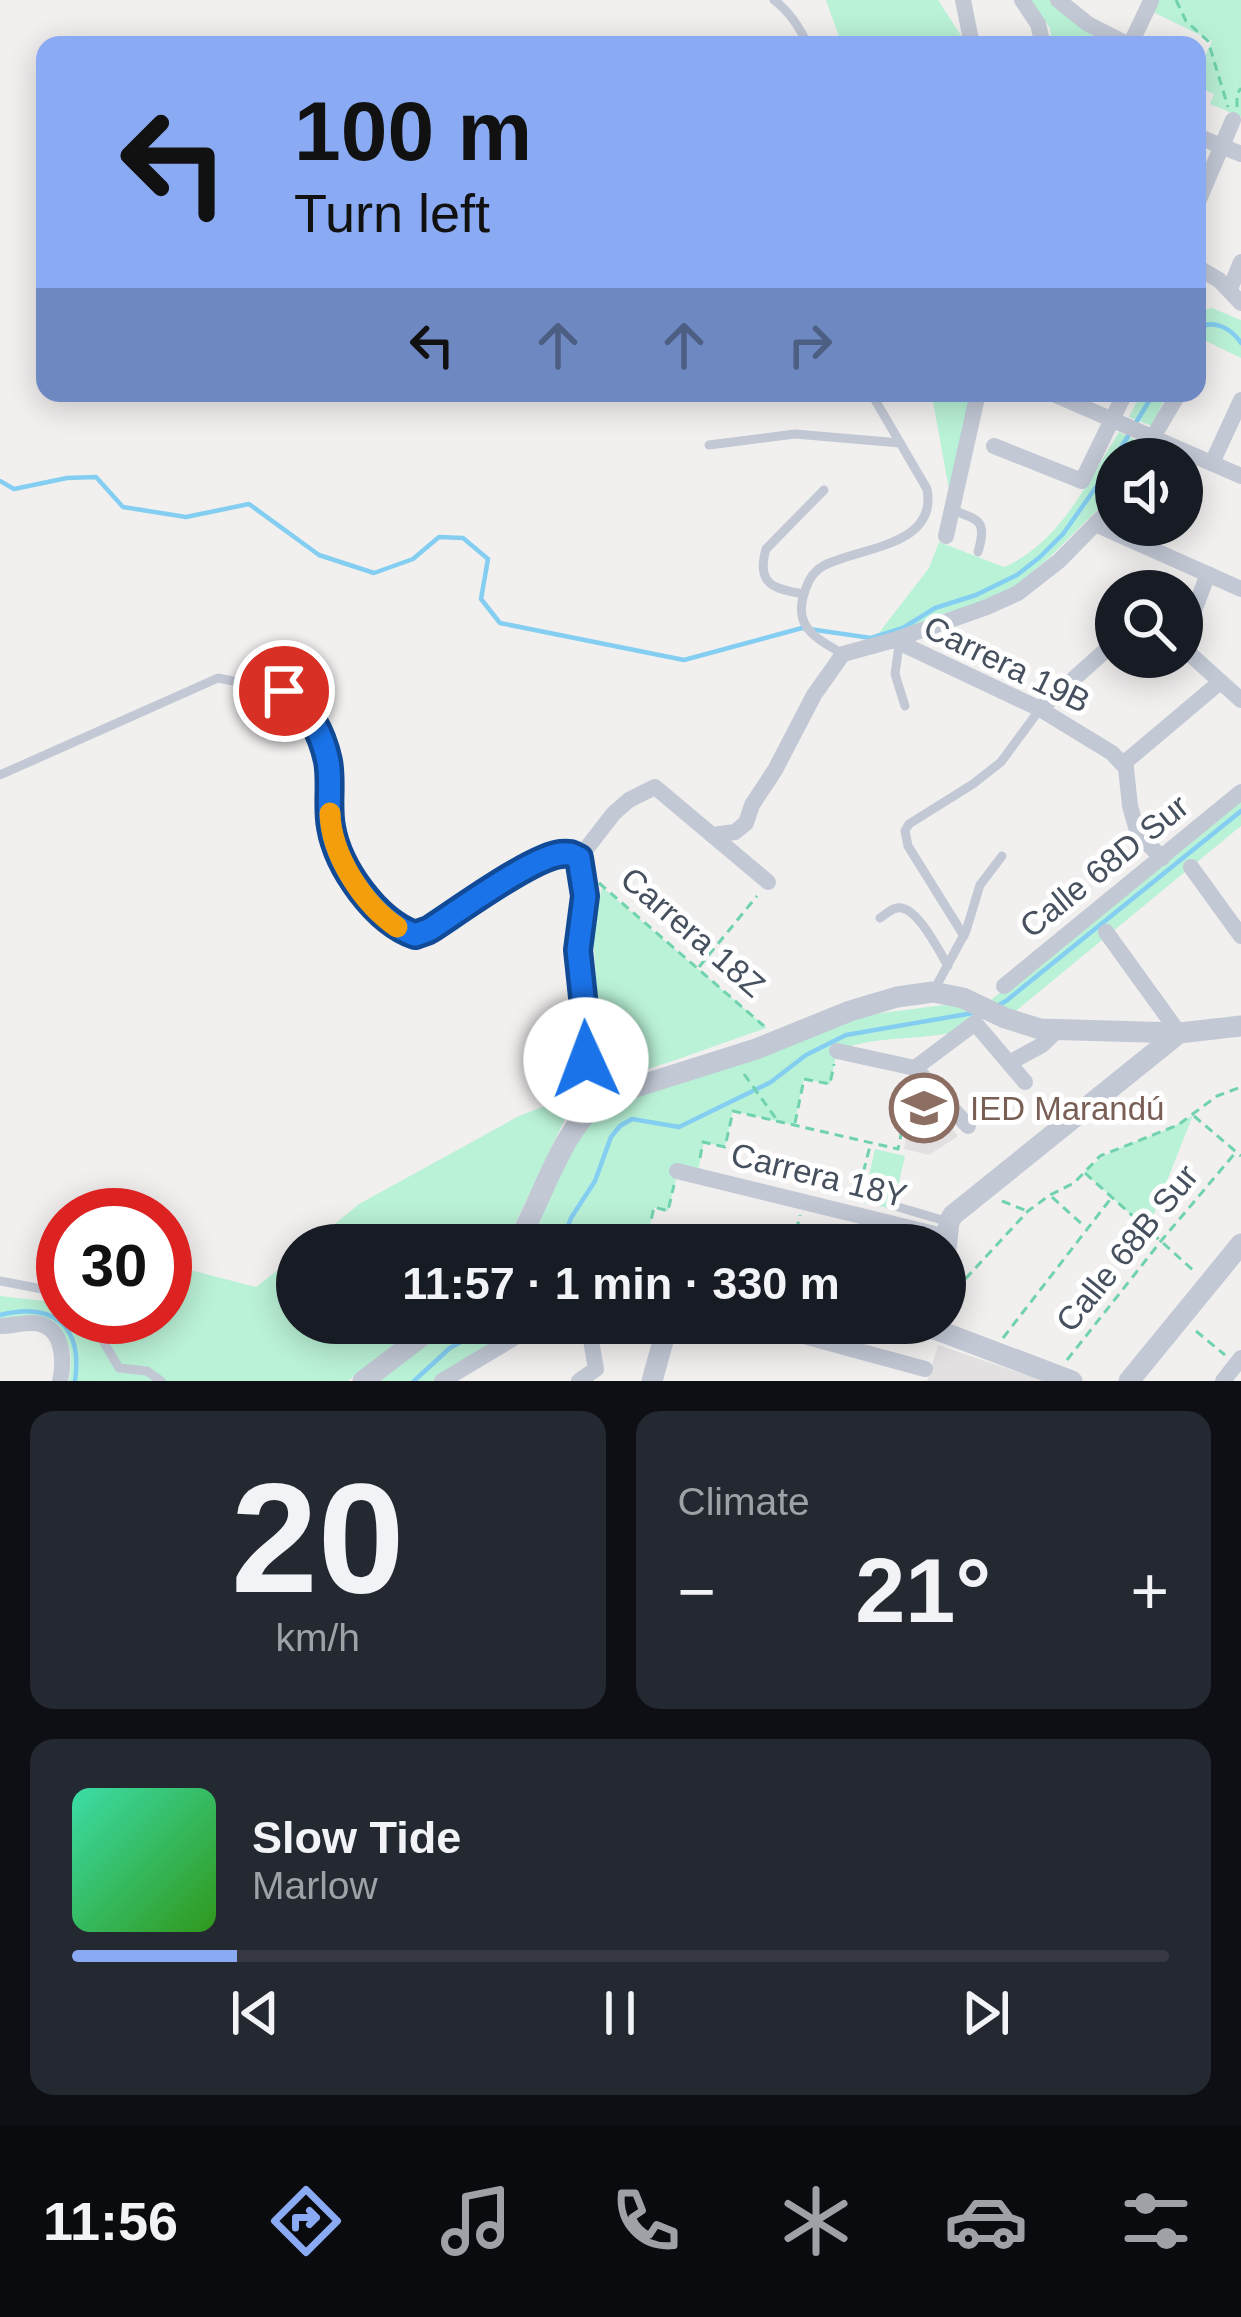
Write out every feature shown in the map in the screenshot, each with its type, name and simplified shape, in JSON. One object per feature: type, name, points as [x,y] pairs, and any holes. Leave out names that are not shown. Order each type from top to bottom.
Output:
[{"type":"street","points":[[948,0],[969,36]]},
{"type":"street","points":[[963,0],[970,36]]},
{"type":"street","points":[[1022,0],[1041,36]]},
{"type":"street","points":[[1058,0],[1117,36]]},
{"type":"street","points":[[1134,36],[1151,1]]},
{"type":"street","points":[[1206,183],[1233,120]]},
{"type":"street","points":[[1206,140],[1241,154]]},
{"type":"street","points":[[1206,274],[1235,296],[1241,262]]},
{"type":"street","points":[[1212,463],[1241,400]]},
{"type":"street","points":[[946,536],[976,402]]},
{"type":"street","points":[[1072,402],[1241,476]]},
{"type":"street","points":[[1128,402],[1135,438]]},
{"type":"street","points":[[994,446],[1082,481],[1168,402]]},
{"type":"street","points":[[712,835],[735,832],[746,823],[814,694],[843,654],[897,643],[1018,593],[1095,524]]},
{"type":"street","points":[[1145,546],[1241,589]]},
{"type":"street","points":[[1203,588],[1208,574]]},
{"type":"street","name":"Carrera 19B","points":[[897,643],[1040,709],[1124,764]]},
{"type":"street","points":[[1040,709],[1095,660]]},
{"type":"street","points":[[1203,667],[1241,700]]},
{"type":"street","points":[[1162,858],[1136,827],[1124,764],[1219,683]]},
{"type":"street","points":[[595,1104],[586,1060],[578,950],[585,896],[579,858],[614,813],[655,787],[768,882]]},
{"type":"street","name":"Calle 68D Sur","points":[[1004,986],[1241,792]]},
{"type":"street","points":[[1191,867],[1241,936]]},
{"type":"street","points":[[1106,932],[1179,1033]]},
{"type":"street","points":[[526,1224],[570,1137],[595,1104],[614,1092],[731,1057],[850,1010],[933,992],[963,998],[1037,1028],[1179,1033],[1241,1026]]},
{"type":"street","points":[[915,1067],[975,1023],[1025,1082]]},
{"type":"street","points":[[1010,1064],[1059,1029]]},
{"type":"street","points":[[957,1224],[979,1192],[1179,1033]]},
{"type":"street","points":[[837,1051],[915,1067],[968,1126]]},
{"type":"street","name":"Carrera 18Y","points":[[677,1171],[892,1224]]},
{"type":"street","points":[[1129,1381],[1241,1244]]},
{"type":"street","points":[[0,1326],[33,1323],[49,1328],[63,1352],[60,1381]]},
{"type":"street","points":[[966,1339],[1064,1378]]},
{"type":"street","points":[[363,1381],[411,1344]]},
{"type":"street","points":[[442,1381],[503,1344]]},
{"type":"street","points":[[579,1381],[596,1369],[592,1344]]},
{"type":"street","points":[[652,1381],[662,1344]]},
{"type":"street","points":[[833,1344],[925,1369]]},
{"type":"street","points":[[1223,1381],[1239,1361]]},
{"type":"lane","points":[[774,0],[786,9],[802,36]]},
{"type":"lane","points":[[843,654],[813,635],[803,622],[800,608],[815,572],[907,537],[925,518],[929,498],[876,402]]},
{"type":"lane","points":[[709,445],[795,434],[901,443]]},
{"type":"lane","points":[[804,594],[769,584],[763,559],[766,548],[824,490]]},
{"type":"lane","points":[[952,510],[982,525],[978,553]]},
{"type":"lane","points":[[897,643],[895,674],[905,706]]},
{"type":"lane","points":[[0,775],[218,678],[284,691],[303,703],[328,761],[330,826],[338,853],[375,910],[400,930],[415,935],[429,930],[557,854],[579,858]]},
{"type":"lane","points":[[964,936],[908,846],[905,831],[1000,762],[1040,709]]},
{"type":"lane","points":[[933,992],[964,936],[980,886],[1002,856]]},
{"type":"lane","points":[[880,917],[907,909],[948,966]]},
{"type":"lane","points":[[898,1207],[925,1224]]},
{"type":"lane","points":[[0,1281],[36,1288]]},
{"type":"lane","points":[[104,1344],[118,1368],[147,1371],[161,1381]]},
{"type":"path","points":[[1176,0],[1186,21],[1202,36]]},
{"type":"path","points":[[1206,39],[1233,120]]},
{"type":"path","points":[[1233,120],[1241,88]]},
{"type":"path","name":"Carrera 18Z","points":[[579,858],[602,887],[779,1039]]},
{"type":"path","points":[[698,969],[768,882]]},
{"type":"path","points":[[794,1125],[804,1078],[830,1084],[837,1051]]},
{"type":"path","points":[[697,1176],[704,1142],[725,1147],[733,1111],[898,1149],[915,1067]]},
{"type":"path","points":[[750,1082],[778,1121]]},
{"type":"path","points":[[968,1126],[1025,1082]]},
{"type":"path","points":[[966,1278],[1028,1211],[1074,1184],[1100,1156],[1178,1125],[1217,1096],[1241,1087]]},
{"type":"path","points":[[1193,1115],[1239,1154]]},
{"type":"path","points":[[853,1214],[871,1142]]},
{"type":"path","name":"Calle 68B Sur","points":[[1064,1378],[1161,1241],[1239,1154]]},
{"type":"path","points":[[651,1224],[654,1207],[668,1210],[677,1171]]},
{"type":"path","points":[[1084,1172],[1209,1284]]},
{"type":"path","points":[[979,1192],[1028,1211]]},
{"type":"path","points":[[1050,1196],[1087,1228]]},
{"type":"path","points":[[993,1351],[1112,1197]]},
{"type":"path","points":[[797,1224],[802,1202]]},
{"type":"path","points":[[1181,1318],[1239,1361]]},
{"type":"shaded area","name":"IED Marandú","points":[[915,1081],[958,1136],[929,1155],[904,1149]]},
{"type":"shaded area","points":[[938,1345],[1044,1381],[927,1381]]},
{"type":"green space","points":[[826,0],[938,0],[961,36],[839,36]]},
{"type":"green space","points":[[1031,0],[1051,0],[1093,36],[1051,36]]},
{"type":"green space","points":[[1158,0],[1241,0],[1241,117],[1210,104],[1214,94],[1206,90],[1206,54],[1212,41],[1153,12]]},
{"type":"green space","points":[[1206,309],[1241,320],[1241,358],[1206,341]]},
{"type":"green space","points":[[933,402],[979,402],[952,506]]},
{"type":"green space","points":[[1136,402],[1163,402],[1152,426],[1129,417]]},
{"type":"green space","points":[[1095,470],[1095,512],[1016,585],[975,606],[941,614],[871,643],[929,568],[939,542],[1004,567],[1041,543],[1071,509]]},
{"type":"green space","points":[[1241,798],[1241,826],[1012,1014],[987,1003],[1142,881]]},
{"type":"green space","points":[[602,887],[767,1028],[612,1078],[598,1009],[593,933]]},
{"type":"green space","points":[[944,1005],[967,1009],[975,1023],[947,1034],[837,1051],[830,1084],[804,1079],[794,1125],[733,1111],[725,1147],[704,1142],[697,1176],[678,1172],[668,1211],[654,1208],[650,1224],[536,1224],[579,1135],[601,1108],[866,1015]]},
{"type":"green space","points":[[583,1091],[515,1224],[335,1224],[359,1204],[519,1116]]},
{"type":"green space","points":[[1193,1115],[1148,1230],[1084,1172],[1110,1153]]},
{"type":"green space","points":[[875,1149],[905,1156],[893,1209],[863,1203]]},
{"type":"green space","points":[[192,1271],[256,1287],[276,1271],[276,1344],[395,1344],[348,1381],[69,1381],[68,1344],[192,1344]]},
{"type":"green space","points":[[0,1296],[36,1300],[36,1329],[0,1324]]},
{"type":"green space","points":[[425,1344],[502,1344],[448,1381],[378,1381]]},
{"type":"waterway","points":[[1206,325],[1222,326],[1241,343]]},
{"type":"waterway","points":[[1135,424],[1148,402]]},
{"type":"waterway","points":[[0,481],[14,489],[96,477],[123,507],[186,517],[249,504],[319,555],[374,573],[413,559],[439,537],[463,538],[488,559],[481,599],[500,623],[684,660],[802,628],[871,638],[1017,575],[1063,534],[1130,433]]},
{"type":"waterway","points":[[995,1007],[1241,811]]},
{"type":"waterway","points":[[569,1224],[595,1181],[611,1137],[632,1119],[679,1127],[771,1082],[806,1055],[846,1035],[973,1013]]},
{"type":"waterway","points":[[0,1315],[35,1312],[60,1322],[74,1345],[75,1381]]},
{"type":"waterway","points":[[414,1381],[457,1344]]},
{"type":"slow traffic","points":[[330,813],[338,853],[375,910],[397,927]]},
{"type":"place","name":"IED Marandú","points":[[924,1108]]},
{"type":"route","points":[[284,691],[303,703],[328,761],[330,826],[338,853],[375,910],[400,930],[415,935],[429,930],[557,854],[579,858],[585,896],[578,950],[586,1060]]}]
